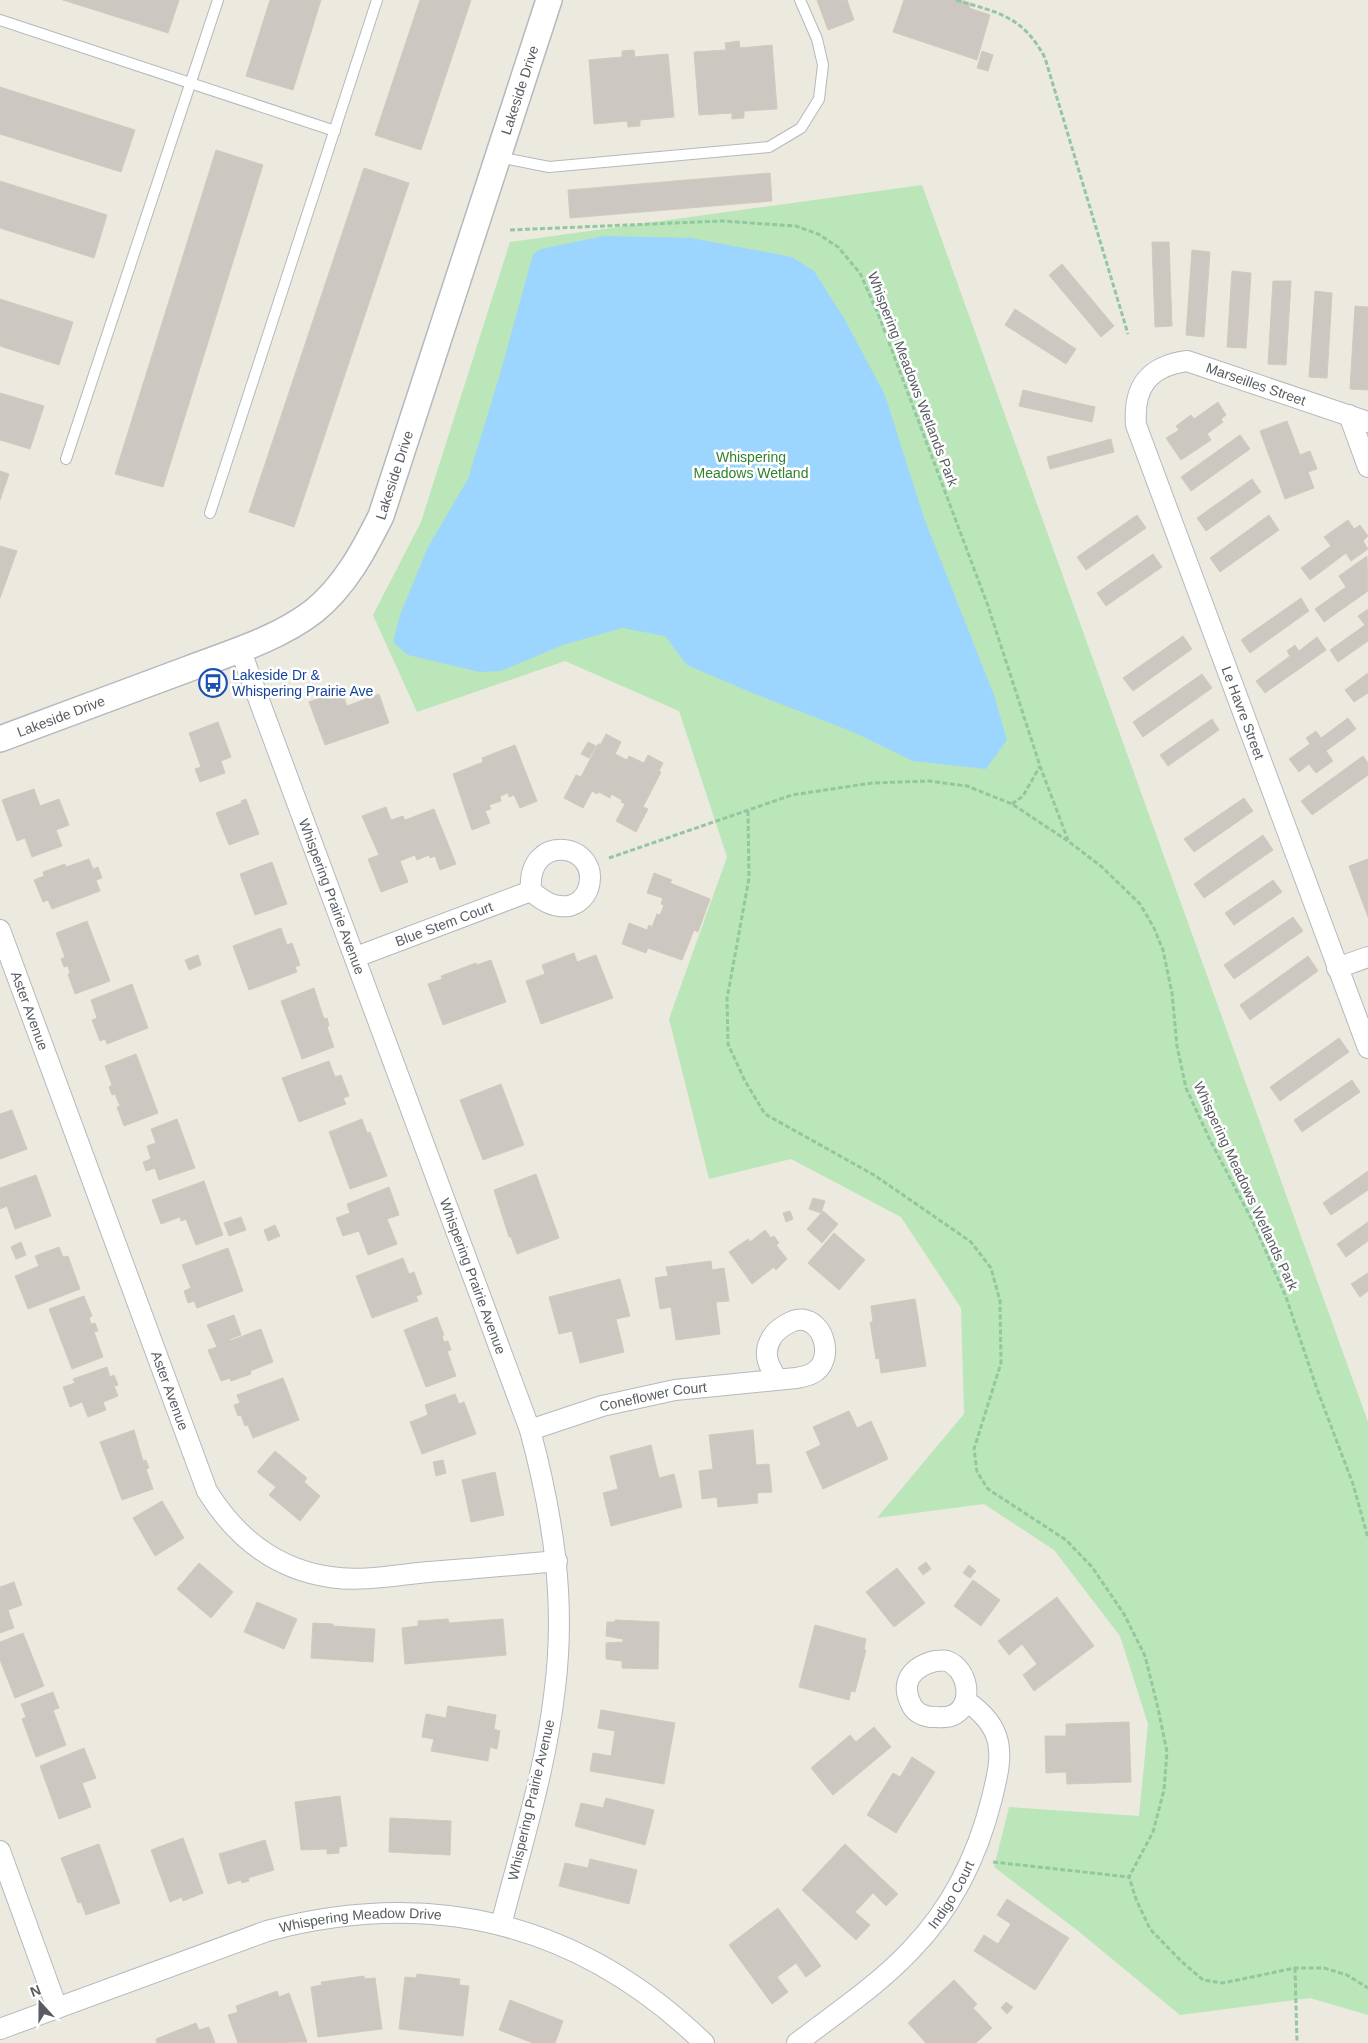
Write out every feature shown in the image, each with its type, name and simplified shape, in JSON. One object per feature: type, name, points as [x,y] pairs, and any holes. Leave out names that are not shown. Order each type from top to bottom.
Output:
[{"type":"street","name":"Lakeside Drive","points":[[0,739],[240,649],[292,626],[316,610],[340,586],[363,552],[381,516],[549,0]]},
{"type":"street","name":"Marseilles Street","points":[[1148,378],[1156,370],[1172,362],[1187,361],[1368,422]]},
{"type":"street","name":"Le Havre Street","points":[[1148,378],[1139,392],[1135,408],[1136,425],[1368,1048]]},
{"type":"street","points":[[1349,416],[1368,467]]},
{"type":"street","name":"Whispering Prairie Avenue","points":[[240,649],[356,957],[530,1430],[545,1487],[557,1561],[559,1624],[555,1688],[545,1754],[501,1925]]},
{"type":"street","name":"Blue Stem Court","points":[[356,957],[531,891]]},
{"type":"street","name":"Aster Avenue","points":[[0,930],[207,1491],[222,1515],[245,1539],[272,1558],[297,1569],[330,1577],[363,1578],[557,1561]]},
{"type":"street","points":[[1337,968],[1368,957]]},
{"type":"street","name":"Coneflower Court","points":[[530,1430],[602,1406],[675,1390],[777,1379]]},
{"type":"street","name":"Indigo Court","points":[[797,2043],[880,1980],[913,1949],[942,1912],[971,1859],[983,1833],[1000,1759],[998,1741],[990,1723],[978,1709],[966,1701]]},
{"type":"street","points":[[0,1851],[57,2008]]},
{"type":"street","name":"Whispering Meadow Drive","points":[[0,2029],[267,1931],[306,1921],[361,1913],[403,1912],[445,1915],[501,1925],[542,1938],[581,1955],[632,1983],[668,2010],[704,2043]]},
{"type":"lane","points":[[66,459],[218,0]]},
{"type":"lane","points":[[210,513],[377,0]]},
{"type":"lane","points":[[498,157],[549,167],[769,147],[801,128],[819,99],[824,65],[817,39],[800,0]]},
{"type":"lane","points":[[0,20],[335,131]]},
{"type":"path","points":[[956,0],[997,13],[1021,25],[1036,41],[1046,58],[1128,334]]},
{"type":"path","name":"Whispering Meadows Wetlands Park","points":[[510,230],[722,221],[796,226],[818,234],[838,247],[860,273],[878,316],[988,606],[1040,766],[1068,841]]},
{"type":"path","points":[[1012,804],[1023,796],[1040,766]]},
{"type":"path","name":"Whispering Meadows Wetlands Park","points":[[609,858],[792,796],[872,783],[929,781],[967,786],[1012,804],[1068,841],[1102,867],[1140,904],[1154,928],[1163,950],[1172,993],[1177,1046],[1186,1088],[1210,1140],[1253,1222],[1286,1296],[1317,1389],[1352,1484],[1368,1538]]},
{"type":"path","points":[[748,811],[749,878],[727,999],[728,1044],[745,1081],[765,1114],[874,1175],[914,1202],[971,1242],[991,1268],[1000,1301],[1001,1363],[974,1449],[977,1472],[988,1489],[1066,1540],[1092,1567],[1124,1614],[1145,1656],[1167,1752],[1164,1790],[1153,1832],[1130,1877],[1136,1900],[1150,1929],[1181,1961],[1203,1980],[1223,1983],[1295,1968],[1324,1968],[1347,1975],[1368,1988]]},
{"type":"path","points":[[971,1859],[1130,1877]]},
{"type":"path","points":[[1295,1968],[1297,2043]]},
{"type":"green space","name":"Whispering Meadows Wetland","points":[[922,185],[1368,1422],[1368,2015],[1310,1998],[1180,2015],[1077,1930],[994,1867],[1009,1807],[1139,1816],[1148,1724],[1120,1636],[1054,1550],[984,1504],[877,1518],[964,1414],[961,1308],[901,1217],[791,1159],[709,1179],[669,1019],[727,857],[679,711],[565,661],[417,712],[373,615],[421,522],[510,242]]},
{"type":"water","points":[[604,236],[691,238],[792,257],[814,271],[845,320],[885,395],[924,518],[994,695],[1007,740],[986,769],[913,761],[853,732],[687,665],[665,636],[622,628],[563,645],[501,671],[480,672],[408,655],[393,642],[400,615],[428,547],[468,479],[500,374],[533,254],[541,249]]},
{"type":"building","points":[[63,0],[179,0],[168,33]]},
{"type":"building","points":[[270,0],[321,0],[293,90],[246,76]]},
{"type":"building","points":[[420,0],[471,0],[421,150],[375,135]]},
{"type":"building","points":[[817,0],[847,0],[854,20],[828,30]]},
{"type":"building","points":[[904,0],[960,0],[970,3],[969,8],[990,15],[977,60],[893,32]]},
{"type":"building","points":[[739,41],[740,48],[772,45],[777,109],[744,111],[744,118],[732,119],[732,113],[699,115],[694,52],[726,50],[725,43]]},
{"type":"building","points":[[634,50],[635,57],[668,54],[674,117],[640,120],[640,126],[628,127],[627,121],[594,124],[589,60],[622,57],[622,51]]},
{"type":"building","points":[[982,51],[993,55],[988,71],[977,68]]},
{"type":"building","points":[[0,87],[135,130],[121,172],[0,134]]},
{"type":"building","points":[[216,150],[263,165],[163,487],[115,474]]},
{"type":"building","points":[[364,168],[409,183],[294,527],[249,512]]},
{"type":"building","points":[[770,173],[772,201],[570,218],[568,190]]},
{"type":"building","points":[[0,181],[107,215],[94,258],[0,228]]},
{"type":"building","points":[[1152,242],[1169,242],[1172,326],[1155,327]]},
{"type":"building","points":[[1192,250],[1210,252],[1204,337],[1186,335]]},
{"type":"building","points":[[1062,264],[1114,326],[1101,337],[1049,275]]},
{"type":"building","points":[[1232,271],[1251,273],[1246,348],[1227,347]]},
{"type":"building","points":[[1273,281],[1291,281],[1286,365],[1268,364]]},
{"type":"building","points":[[1315,291],[1332,293],[1327,378],[1309,377]]},
{"type":"building","points":[[0,299],[73,322],[59,365],[0,346]]},
{"type":"building","points":[[1355,306],[1368,307],[1368,390],[1350,389]]},
{"type":"building","points":[[1015,309],[1076,349],[1066,364],[1005,325]]},
{"type":"building","points":[[1023,390],[1095,407],[1092,422],[1019,406]]},
{"type":"building","points":[[0,393],[44,406],[30,449],[0,440]]},
{"type":"building","points":[[1218,402],[1226,415],[1221,419],[1223,422],[1207,434],[1211,440],[1181,460],[1166,438],[1179,430],[1176,426],[1191,415],[1194,419]]},
{"type":"building","points":[[1287,421],[1300,455],[1310,451],[1317,469],[1308,472],[1314,488],[1285,499],[1260,431]]},
{"type":"building","points":[[1240,435],[1250,449],[1191,491],[1181,477]]},
{"type":"building","points":[[1111,439],[1114,452],[1050,469],[1047,457]]},
{"type":"building","points":[[0,471],[9,474],[0,500]]},
{"type":"building","points":[[1252,479],[1261,492],[1206,531],[1197,518]]},
{"type":"building","points":[[1137,515],[1146,528],[1086,570],[1077,557]]},
{"type":"building","points":[[1269,515],[1279,530],[1220,572],[1210,558]]},
{"type":"building","points":[[1348,520],[1354,529],[1360,525],[1368,536],[1363,541],[1368,549],[1351,561],[1346,553],[1310,580],[1301,568],[1331,546],[1324,537]]},
{"type":"building","points":[[0,546],[17,551],[0,598]]},
{"type":"building","points":[[1153,554],[1162,567],[1106,606],[1097,593]]},
{"type":"building","points":[[1367,556],[1368,591],[1324,622],[1315,609],[1346,587],[1339,576]]},
{"type":"building","points":[[1301,598],[1309,611],[1250,653],[1241,640]]},
{"type":"building","points":[[1368,609],[1368,641],[1338,662],[1330,650],[1365,625],[1358,616]]},
{"type":"building","points":[[1183,636],[1192,649],[1133,691],[1123,678]]},
{"type":"building","points":[[1317,637],[1326,650],[1265,693],[1256,681],[1290,656],[1287,651],[1295,645],[1299,651]]},
{"type":"building","points":[[1368,673],[1368,693],[1354,702],[1345,690]]},
{"type":"building","points":[[1202,674],[1212,688],[1143,737],[1133,722]]},
{"type":"building","points":[[341,690],[347,706],[379,694],[389,723],[325,745],[309,702]]},
{"type":"building","points":[[1348,718],[1356,729],[1326,751],[1333,761],[1316,773],[1309,764],[1299,772],[1289,759],[1310,744],[1306,738],[1316,731],[1321,738]]},
{"type":"building","points":[[1212,719],[1219,730],[1168,766],[1160,755]]},
{"type":"building","points":[[218,722],[231,757],[221,761],[225,773],[200,782],[195,769],[201,767],[189,733]]},
{"type":"building","points":[[606,734],[621,742],[615,754],[627,760],[629,756],[644,763],[648,755],[663,763],[659,771],[661,772],[643,807],[648,809],[636,832],[616,821],[625,804],[621,802],[622,800],[611,794],[610,798],[599,792],[597,794],[592,791],[583,808],[564,798],[576,775],[581,777],[598,744],[601,744]]},
{"type":"building","points":[[588,742],[596,746],[589,758],[581,754]]},
{"type":"building","points":[[515,745],[537,801],[520,808],[514,795],[509,797],[508,793],[500,796],[501,801],[489,805],[491,809],[485,811],[490,823],[472,830],[453,774],[483,762],[482,758]]},
{"type":"building","points":[[1363,756],[1368,763],[1368,775],[1312,815],[1301,801]]},
{"type":"building","points":[[34,789],[40,806],[59,799],[69,825],[56,830],[62,846],[32,857],[25,838],[17,841],[2,800]]},
{"type":"building","points":[[1244,798],[1253,811],[1194,852],[1184,839]]},
{"type":"building","points":[[246,799],[259,834],[229,845],[216,813],[242,803],[241,801]]},
{"type":"building","points":[[386,807],[391,820],[403,816],[405,820],[434,809],[456,864],[440,870],[435,856],[430,858],[429,855],[417,860],[415,855],[400,861],[408,882],[381,892],[368,859],[379,855],[362,816]]},
{"type":"building","points":[[1263,835],[1273,850],[1204,898],[1194,884]]},
{"type":"building","points":[[89,859],[93,869],[98,867],[102,878],[96,880],[100,891],[52,909],[48,900],[43,902],[34,880],[44,876],[43,872],[65,864],[66,867]]},
{"type":"building","points":[[1368,859],[1368,917],[1349,866]]},
{"type":"building","points":[[272,862],[287,904],[255,915],[240,874]]},
{"type":"building","points":[[654,873],[672,880],[670,883],[710,899],[698,932],[694,930],[682,960],[648,948],[646,953],[622,944],[629,923],[647,930],[649,925],[652,927],[657,914],[660,915],[664,905],[661,904],[663,898],[647,893]]},
{"type":"building","points":[[1273,880],[1282,892],[1234,925],[1225,913]]},
{"type":"building","points":[[1293,917],[1303,931],[1234,979],[1224,965]]},
{"type":"building","points":[[87,921],[110,981],[75,994],[68,974],[70,973],[68,966],[64,967],[61,959],[65,957],[56,933]]},
{"type":"building","points":[[281,928],[287,945],[292,943],[300,965],[295,967],[297,972],[249,990],[233,946]]},
{"type":"building","points":[[574,953],[577,962],[596,955],[613,998],[541,1024],[526,981],[545,974],[542,965]]},
{"type":"building","points":[[198,955],[201,965],[189,970],[185,960]]},
{"type":"building","points":[[1308,956],[1318,971],[1250,1020],[1240,1005]]},
{"type":"building","points":[[491,960],[506,1002],[443,1025],[428,984],[442,979],[441,976],[476,963],[477,965]]},
{"type":"building","points":[[132,984],[148,1028],[107,1044],[105,1039],[100,1041],[92,1020],[97,1018],[91,1000]]},
{"type":"building","points":[[314,988],[324,1019],[327,1018],[329,1026],[327,1027],[334,1047],[302,1059],[281,1001]]},
{"type":"building","points":[[1339,1038],[1349,1052],[1280,1101],[1270,1087]]},
{"type":"building","points":[[136,1054],[158,1113],[124,1126],[117,1107],[120,1106],[115,1094],[112,1095],[109,1087],[112,1085],[105,1066]]},
{"type":"building","points":[[329,1061],[335,1077],[341,1075],[349,1096],[343,1098],[346,1104],[299,1122],[282,1078]]},
{"type":"building","points":[[1352,1080],[1360,1092],[1302,1132],[1294,1120]]},
{"type":"building","points":[[501,1084],[524,1145],[483,1160],[460,1100]]},
{"type":"building","points":[[12,1110],[27,1149],[0,1159],[0,1114]]},
{"type":"building","points":[[177,1119],[195,1168],[159,1180],[155,1168],[146,1171],[143,1162],[151,1159],[147,1146],[156,1143],[151,1129]]},
{"type":"building","points":[[362,1119],[367,1133],[370,1132],[387,1176],[350,1189],[329,1132]]},
{"type":"building","points":[[1368,1171],[1368,1190],[1331,1215],[1323,1203]]},
{"type":"building","points":[[536,1174],[559,1238],[517,1254],[511,1237],[509,1237],[494,1190]]},
{"type":"building","points":[[36,1175],[51,1216],[15,1229],[7,1206],[0,1209],[0,1188]]},
{"type":"building","points":[[204,1181],[223,1235],[196,1245],[186,1219],[181,1221],[180,1217],[161,1224],[152,1200]]},
{"type":"building","points":[[389,1187],[399,1215],[387,1219],[397,1244],[368,1255],[359,1231],[343,1236],[336,1218],[350,1213],[347,1204]]},
{"type":"building","points":[[813,1198],[825,1201],[821,1213],[809,1209]]},
{"type":"building","points":[[790,1211],[793,1219],[786,1222],[783,1213]]},
{"type":"building","points":[[823,1211],[838,1224],[822,1243],[807,1229]]},
{"type":"building","points":[[241,1217],[246,1230],[229,1236],[224,1223]]},
{"type":"building","points":[[1368,1222],[1368,1241],[1346,1257],[1337,1244]]},
{"type":"building","points":[[275,1225],[280,1236],[268,1241],[264,1230]]},
{"type":"building","points":[[765,1230],[771,1238],[774,1236],[779,1243],[776,1245],[787,1259],[776,1270],[774,1267],[752,1284],[729,1252],[748,1239],[750,1242]]},
{"type":"building","points":[[834,1233],[865,1260],[839,1290],[808,1263]]},
{"type":"building","points":[[21,1242],[26,1255],[16,1259],[11,1247]]},
{"type":"building","points":[[59,1247],[63,1257],[68,1256],[80,1289],[28,1309],[15,1276],[39,1266],[35,1256]]},
{"type":"building","points":[[228,1248],[243,1291],[197,1308],[194,1301],[188,1303],[184,1291],[191,1288],[182,1265]]},
{"type":"building","points":[[403,1258],[409,1274],[414,1272],[422,1294],[416,1296],[418,1301],[372,1318],[356,1276]]},
{"type":"building","points":[[711,1261],[712,1270],[724,1268],[729,1301],[716,1302],[720,1334],[676,1340],[671,1307],[660,1309],[655,1278],[668,1276],[666,1267]]},
{"type":"building","points":[[1368,1273],[1368,1291],[1360,1297],[1351,1284]]},
{"type":"building","points":[[620,1279],[630,1316],[616,1319],[624,1352],[580,1363],[572,1331],[559,1334],[549,1297]]},
{"type":"building","points":[[84,1296],[92,1316],[89,1318],[91,1324],[95,1323],[98,1331],[94,1332],[103,1357],[72,1369],[49,1309]]},
{"type":"building","points":[[915,1299],[926,1366],[881,1373],[879,1358],[876,1359],[870,1322],[873,1322],[871,1306]]},
{"type":"building","points":[[234,1315],[241,1335],[230,1339],[230,1341],[261,1329],[273,1362],[250,1371],[251,1374],[231,1381],[230,1378],[221,1381],[208,1350],[217,1347],[207,1325]]},
{"type":"building","points":[[437,1317],[444,1335],[442,1336],[444,1342],[448,1341],[451,1350],[447,1351],[456,1376],[426,1387],[404,1330]]},
{"type":"building","points":[[107,1367],[110,1377],[114,1375],[118,1385],[114,1386],[118,1396],[103,1402],[106,1410],[88,1417],[82,1402],[70,1407],[63,1387],[75,1383],[73,1379]]},
{"type":"building","points":[[283,1378],[299,1420],[253,1438],[248,1425],[245,1426],[241,1415],[238,1416],[234,1405],[240,1403],[237,1395]]},
{"type":"building","points":[[455,1394],[459,1404],[464,1402],[476,1434],[422,1454],[410,1422],[428,1415],[425,1405]]},
{"type":"building","points":[[849,1411],[857,1428],[871,1421],[888,1459],[823,1489],[806,1452],[821,1445],[813,1427]]},
{"type":"building","points":[[134,1430],[143,1461],[146,1460],[149,1468],[146,1469],[153,1489],[122,1500],[100,1442]]},
{"type":"building","points":[[753,1430],[756,1465],[769,1464],[772,1492],[757,1493],[758,1503],[718,1507],[717,1497],[702,1499],[699,1471],[713,1469],[709,1435]]},
{"type":"building","points":[[651,1445],[659,1478],[674,1474],[682,1507],[611,1526],[603,1493],[618,1489],[610,1456]]},
{"type":"building","points":[[275,1451],[307,1478],[304,1482],[320,1496],[300,1521],[269,1495],[276,1487],[257,1472]]},
{"type":"building","points":[[443,1460],[446,1473],[436,1476],[433,1462]]},
{"type":"building","points":[[495,1472],[504,1515],[471,1522],[462,1480]]},
{"type":"building","points":[[162,1501],[184,1538],[155,1556],[133,1518]]},
{"type":"building","points":[[926,1562],[931,1569],[923,1575],[918,1568]]},
{"type":"building","points":[[199,1563],[233,1592],[211,1618],[177,1589]]},
{"type":"building","points":[[969,1565],[976,1571],[970,1578],[963,1573]]},
{"type":"building","points":[[897,1568],[925,1603],[894,1627],[866,1592]]},
{"type":"building","points":[[973,1580],[1000,1600],[981,1626],[954,1606]]},
{"type":"building","points":[[14,1582],[22,1605],[8,1610],[14,1628],[0,1633],[0,1587]]},
{"type":"building","points":[[1057,1597],[1094,1646],[1034,1691],[1023,1675],[1037,1664],[1022,1644],[1009,1655],[998,1641]]},
{"type":"building","points":[[257,1602],[297,1619],[284,1649],[244,1632]]},
{"type":"building","points":[[448,1619],[449,1623],[503,1619],[506,1655],[405,1664],[402,1628],[418,1626],[418,1621]]},
{"type":"building","points":[[615,1620],[659,1622],[658,1669],[622,1668],[622,1661],[606,1659],[606,1643],[623,1642],[623,1639],[606,1636],[607,1622],[615,1622]]},
{"type":"building","points":[[313,1623],[375,1629],[373,1662],[311,1658]]},
{"type":"building","points":[[815,1625],[866,1639],[864,1649],[866,1650],[855,1692],[851,1691],[849,1700],[799,1687]]},
{"type":"building","points":[[23,1633],[44,1686],[15,1698],[0,1660],[0,1642]]},
{"type":"building","points":[[53,1692],[59,1708],[53,1710],[66,1745],[36,1757],[22,1719],[26,1717],[21,1704]]},
{"type":"building","points":[[448,1706],[496,1715],[494,1729],[500,1731],[497,1749],[490,1747],[488,1761],[431,1751],[434,1739],[422,1737],[426,1714],[446,1718]]},
{"type":"building","points":[[601,1710],[675,1723],[664,1784],[590,1771],[593,1753],[611,1756],[615,1731],[598,1728]]},
{"type":"building","points":[[1129,1722],[1131,1782],[1067,1784],[1066,1772],[1046,1773],[1045,1736],[1066,1736],[1066,1724]]},
{"type":"building","points":[[874,1727],[891,1747],[833,1795],[811,1768],[850,1735],[856,1742]]},
{"type":"building","points":[[84,1748],[96,1778],[82,1783],[91,1807],[59,1819],[40,1766]]},
{"type":"building","points":[[912,1757],[935,1772],[896,1833],[867,1815],[893,1773],[900,1777]]},
{"type":"building","points":[[340,1796],[347,1846],[339,1847],[339,1853],[327,1854],[327,1849],[301,1850],[295,1802]]},
{"type":"building","points":[[606,1798],[654,1810],[645,1845],[575,1826],[581,1803],[603,1808]]},
{"type":"building","points":[[390,1818],[451,1821],[450,1855],[389,1852]]},
{"type":"building","points":[[183,1838],[203,1893],[183,1901],[182,1897],[170,1902],[151,1850]]},
{"type":"building","points":[[265,1840],[274,1870],[248,1878],[249,1881],[242,1883],[241,1880],[228,1884],[219,1854]]},
{"type":"building","points":[[99,1844],[120,1903],[86,1915],[81,1902],[78,1903],[61,1858]]},
{"type":"building","points":[[845,1844],[898,1894],[886,1906],[873,1893],[855,1912],[870,1925],[856,1940],[802,1890]]},
{"type":"building","points":[[590,1859],[637,1870],[629,1904],[559,1886],[565,1863],[588,1868]]},
{"type":"building","points":[[1007,1899],[1069,1938],[1035,1990],[974,1951],[984,1935],[998,1944],[1011,1924],[997,1915]]},
{"type":"building","points":[[778,1908],[821,1966],[806,1977],[796,1963],[777,1977],[788,1992],[772,2004],[729,1945]]},
{"type":"building","points":[[417,1974],[460,1979],[459,1985],[469,1986],[463,2036],[399,2029],[405,1977],[416,1978]]},
{"type":"building","points":[[364,1976],[364,1979],[375,1978],[382,2029],[318,2037],[311,1987],[322,1985],[321,1982]]},
{"type":"building","points":[[954,1980],[977,2004],[973,2008],[992,2028],[976,2043],[926,2043],[908,2023]]},
{"type":"building","points":[[277,1991],[279,1997],[289,1993],[307,2042],[238,2043],[228,2015],[238,2012],[236,2006]]},
{"type":"building","points":[[510,2000],[563,2021],[555,2043],[533,2043],[499,2030]]},
{"type":"building","points":[[1006,2002],[1013,2007],[1007,2014],[1001,2008]]},
{"type":"building","points":[[196,2023],[199,2030],[209,2027],[215,2043],[157,2043],[156,2039]]},
{"type":"place","name":"Lakeside Dr & Whispering Prairie Ave","points":[[213,683]]}]
